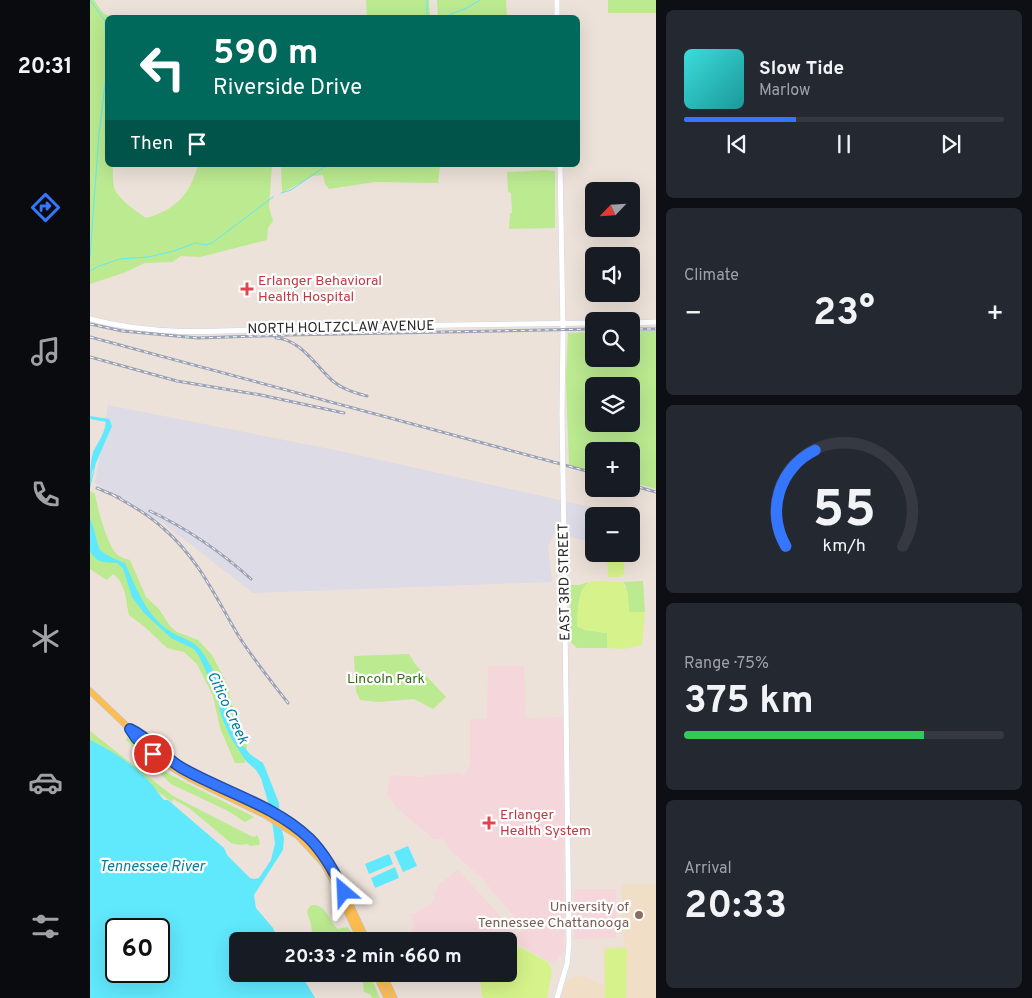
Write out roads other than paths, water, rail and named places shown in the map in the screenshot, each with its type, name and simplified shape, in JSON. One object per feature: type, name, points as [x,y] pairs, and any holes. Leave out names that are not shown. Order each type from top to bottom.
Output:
[{"type":"main road","points":[[557,0],[557,15]]},
{"type":"main road","name":"EAST 3RD STREET","points":[[557,998],[567,964],[569,944],[560,167]]},
{"type":"main road","name":"NORTH HOLTZCLAW AVENUE","points":[[90,319],[134,328],[175,332],[314,327],[585,323]]},
{"type":"main road","points":[[640,323],[656,322]]},
{"type":"main road","points":[[90,691],[130,729],[140,734],[181,768],[251,805],[289,822],[310,839],[322,853],[336,875],[359,932]]},
{"type":"main road","points":[[380,982],[388,998]]},
{"type":"main road","points":[[387,982],[394,998]]},
{"type":"water","points":[[90,416],[109,419],[112,426],[92,472],[90,488],[93,452],[103,434],[106,422],[90,419]]},
{"type":"water","name":"Tennessee River","points":[[90,518],[99,548],[107,555],[125,563],[143,601],[155,618],[171,632],[198,647],[205,656],[217,680],[242,745],[251,755],[263,763],[279,803],[280,823],[284,838],[283,850],[254,895],[256,908],[275,932],[229,932],[229,982],[306,982],[315,998],[90,998],[90,740],[140,772],[164,800],[168,800],[224,848],[227,855],[250,878],[259,878],[271,860],[275,844],[271,812],[261,778],[256,770],[246,761],[231,738],[222,718],[215,691],[199,656],[194,649],[171,638],[144,613],[132,597],[123,568],[117,563],[97,560],[90,552]]},
{"type":"water","points":[[408,846],[417,866],[403,872],[394,852]]},
{"type":"water","points":[[389,854],[393,864],[369,874],[365,864]]},
{"type":"water","points":[[395,867],[399,878],[375,888],[371,878]]},
{"type":"waterway","points":[[90,0],[105,21]]},
{"type":"waterway","points":[[427,0],[427,15]]},
{"type":"waterway","points":[[449,15],[467,8],[480,0]]},
{"type":"waterway","points":[[90,257],[99,134],[105,84]]},
{"type":"waterway","points":[[281,193],[291,190],[324,167]]},
{"type":"waterway","points":[[90,271],[120,259],[148,257],[174,251],[195,243],[206,245],[212,243],[273,197]]},
{"type":"waterway","points":[[90,487],[95,465]]},
{"type":"railway","points":[[90,324],[122,331],[198,338],[585,329]]},
{"type":"railway","points":[[640,329],[656,329]]},
{"type":"railway","points":[[90,337],[585,471]]},
{"type":"railway","points":[[276,338],[293,343],[301,349],[338,385],[367,396]]},
{"type":"railway","points":[[90,357],[177,381],[261,395],[344,413]]},
{"type":"railway","points":[[97,488],[120,498]]},
{"type":"railway","points":[[640,488],[656,492]]},
{"type":"railway","points":[[113,495],[152,519],[176,540],[187,553],[197,566],[244,644],[288,703]]},
{"type":"railway","points":[[150,511],[203,541],[251,579]]},
{"type":"place","name":"Erlanger Behavioral Health Hospital","points":[[247,289]]},
{"type":"place","name":"Erlanger Health System","points":[[489,823]]},
{"type":"place","name":"University of Tennessee Chattanooga","points":[[639,915]]},
{"type":"park label","name":"Lincoln Park","points":[[386,679]]},
{"type":"water label","name":"Citico Creek","points":[[227,708]]}]
